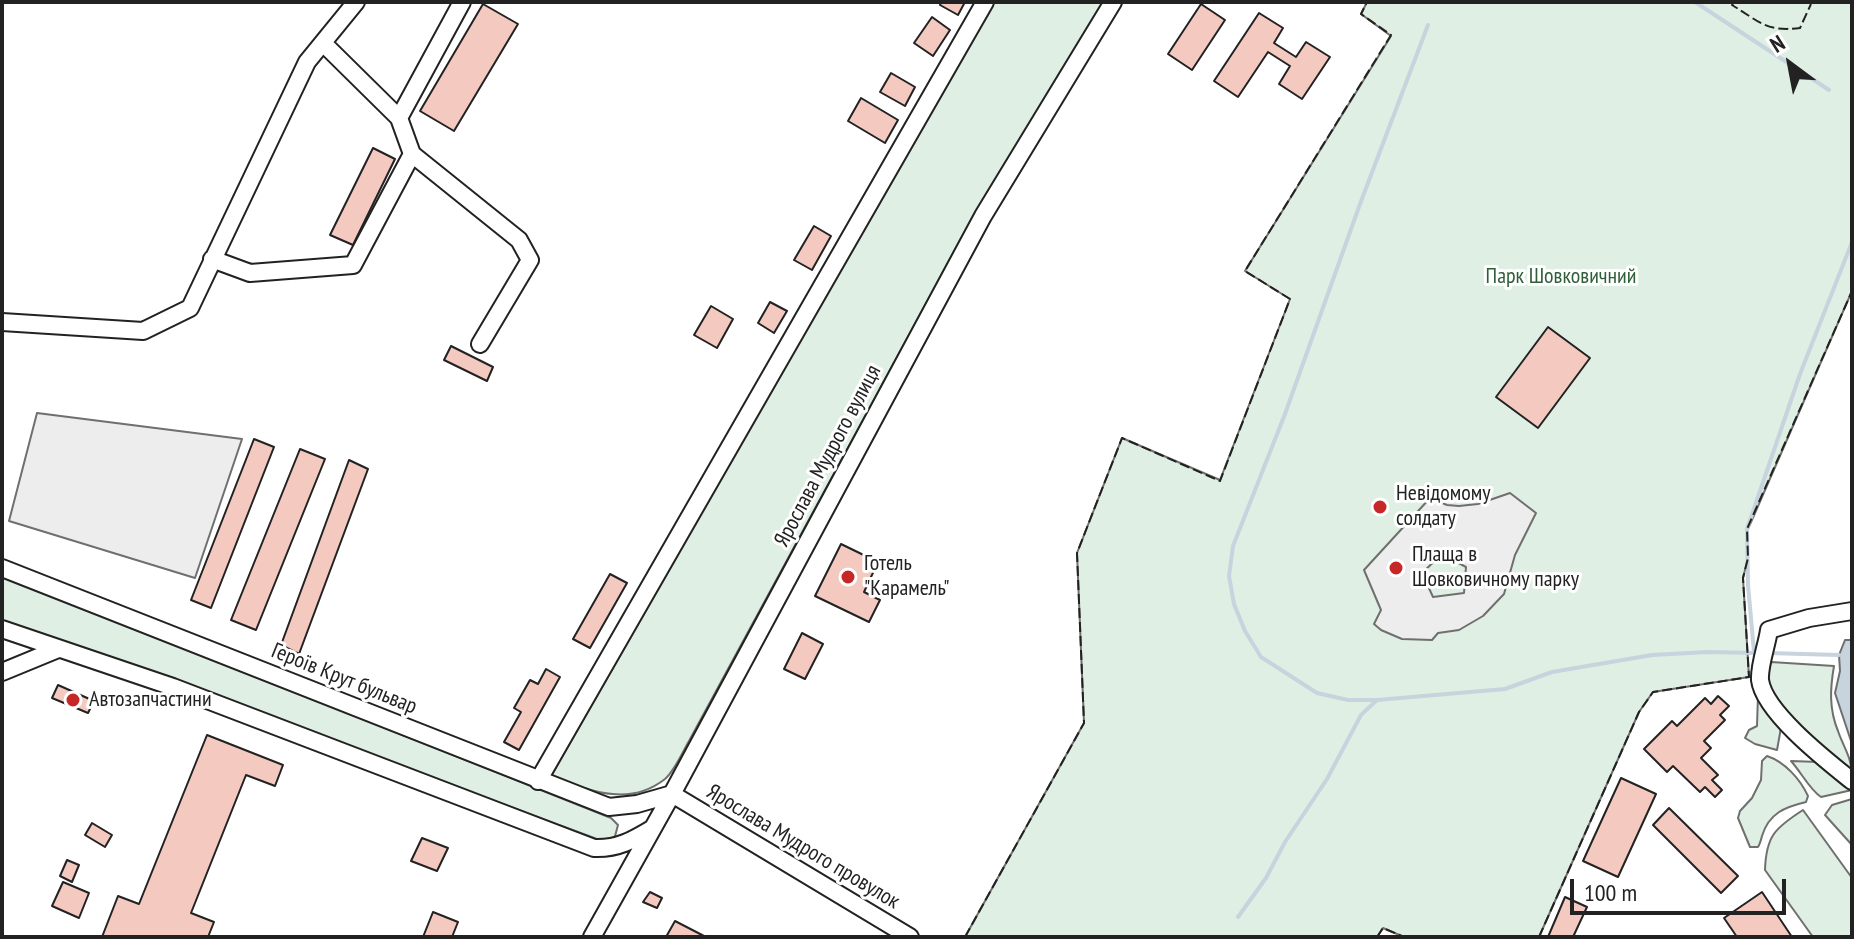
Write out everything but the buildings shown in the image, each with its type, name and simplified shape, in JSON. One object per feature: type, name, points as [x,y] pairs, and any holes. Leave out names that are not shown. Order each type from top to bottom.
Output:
[{"type":"street","points":[[2,322],[143,331],[190,308],[307,62],[356,2]]},
{"type":"street","points":[[399,118],[462,2]]},
{"type":"street","points":[[538,781],[985,2]]},
{"type":"street","name":"Ярослава Мудрого вулиця","points":[[592,937],[983,216],[1113,2]]},
{"type":"street","points":[[323,43],[399,118],[412,154],[519,240],[530,260],[480,344]]},
{"type":"street","points":[[212,259],[250,273],[353,265],[412,154]]},
{"type":"street","name":"Героїв Крут бульвар","points":[[2,568],[609,807],[637,804],[672,794]]},
{"type":"street","points":[[1852,611],[1809,618],[1769,630],[1760,680],[1770,702],[1797,735],[1852,781]]},
{"type":"street","points":[[2,629],[217,704],[594,848],[610,849],[624,845],[654,827]]},
{"type":"street","points":[[2,672],[58,649]]},
{"type":"street","name":"Ярослава Мудрого провулок","points":[[672,794],[910,937]]},
{"type":"green space","points":[[992,2],[1105,2],[960,241],[672,771],[651,788],[623,794],[594,791],[551,776]]},
{"type":"green space","name":"Парк Шовковичний","points":[[1367,2],[1852,2],[1852,291],[1748,529],[1748,558],[1743,578],[1749,677],[1653,692],[1639,712],[1539,937],[1404,937],[1383,928],[1377,937],[965,937],[1084,723],[1077,553],[1122,438],[1220,480],[1290,299],[1245,271],[1391,36],[1361,14]]},
{"type":"green space","points":[[2,575],[611,818],[618,825],[614,840],[605,842],[178,684],[2,623]]},
{"type":"green space","points":[[1771,662],[1834,666],[1831,691],[1833,715],[1852,775],[1793,721],[1773,697],[1767,681]]},
{"type":"green space","points":[[1758,695],[1782,722],[1777,750],[1745,738],[1749,730],[1757,726]]},
{"type":"green space","points":[[1767,756],[1791,772],[1808,796],[1806,802],[1773,816],[1758,847],[1750,847],[1738,818],[1761,780],[1762,761]]},
{"type":"green space","points":[[1791,761],[1819,762],[1852,790],[1821,797]]},
{"type":"green space","points":[[1852,799],[1852,845],[1825,815],[1832,805]]},
{"type":"green space","points":[[1803,810],[1852,878],[1852,937],[1813,937],[1765,870],[1767,849],[1774,834]]},
{"type":"shaded area","points":[[37,413],[242,439],[195,578],[9,521]]},
{"type":"shaded area","name":"Плаща в Шовковичному парку","points":[[1510,493],[1536,513],[1515,555],[1504,594],[1483,616],[1459,630],[1438,633],[1432,640],[1402,639],[1381,630],[1374,624],[1381,610],[1364,570],[1430,498],[1447,505],[1478,504]],"holes":[[[1442,554],[1466,567],[1464,593],[1433,597],[1422,573]]]},
{"type":"shaded area","points":[[1845,640],[1852,640],[1852,744],[1835,693],[1840,671],[1839,655]]},
{"type":"waterway","points":[[1695,2],[1829,90]]},
{"type":"waterway","points":[[1377,700],[1348,700],[1317,693],[1261,657],[1245,631],[1234,604],[1229,576],[1233,546],[1285,414],[1428,25]]},
{"type":"waterway","points":[[1754,652],[1747,529],[1800,374],[1852,242]]},
{"type":"waterway","points":[[1238,917],[1327,779],[1361,715],[1377,700],[1505,689],[1552,672],[1652,655],[1758,653]]},
{"type":"waterway","points":[[1767,653],[1839,655]]},
{"type":"fence","points":[[965,937],[1084,723],[1077,553],[1122,438],[1220,481],[1290,299],[1245,271],[1391,35],[1361,14],[1367,2]]},
{"type":"fence","points":[[1734,2],[1732,5],[1764,24],[1788,29],[1800,28],[1811,4]]},
{"type":"fence","points":[[1539,937],[1639,712],[1653,692],[1749,677],[1743,578],[1748,558],[1747,529],[1852,291]]},
{"type":"fence","points":[[1377,937],[1383,928],[1404,937]]},
{"type":"place","name":"Невідомому солдату","points":[[1380,507]]},
{"type":"place","name":"Плаща в Шовковичному парку","points":[[1396,568]]},
{"type":"place","name":"Готель \"Карамель\"","points":[[848,577]]},
{"type":"place","name":"Автозапчастини","points":[[73,700]]}]
